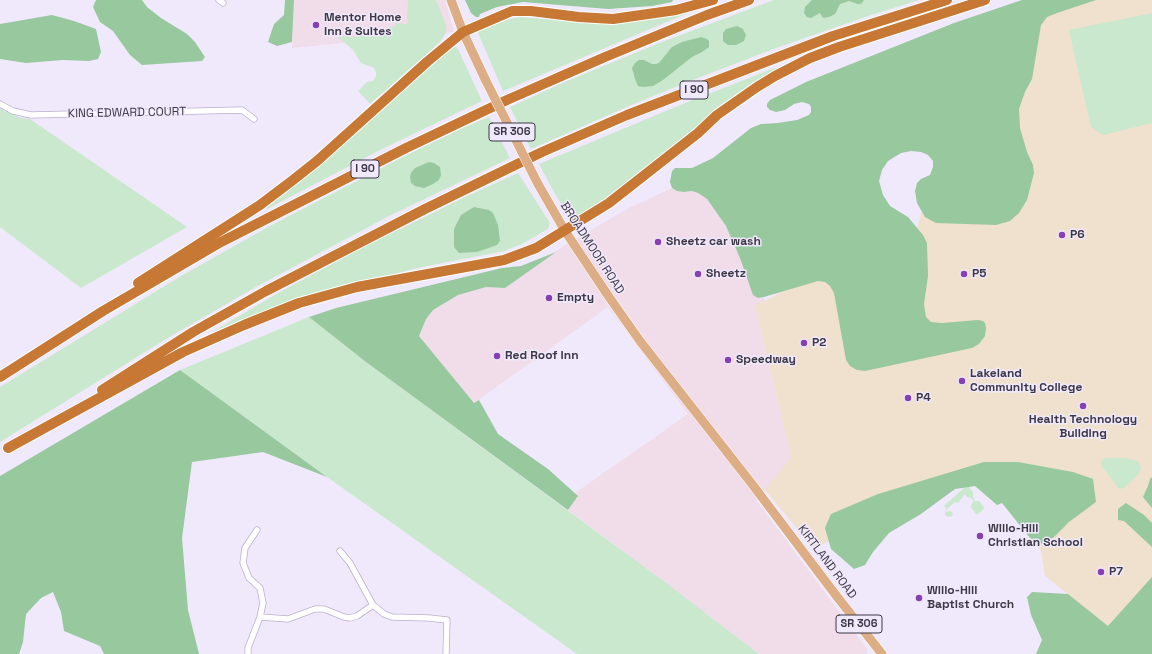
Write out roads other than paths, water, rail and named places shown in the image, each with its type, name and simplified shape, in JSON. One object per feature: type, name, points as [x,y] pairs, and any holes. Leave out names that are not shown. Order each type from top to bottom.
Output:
[{"type":"highway","points":[[29,358],[137,284],[260,205],[294,180],[428,61],[463,32],[512,11],[531,11],[579,17],[613,19],[676,10],[713,0]]},
{"type":"highway","name":"I 90","points":[[0,377],[103,311],[221,242],[406,148],[508,100],[605,57],[707,15],[749,0]]},
{"type":"highway","name":"I 90","points":[[4,451],[193,332],[266,291],[542,152],[628,115],[833,36],[947,0]]},
{"type":"highway","points":[[4,451],[183,352],[299,303],[357,287],[504,260],[536,248],[609,203],[698,133],[717,115],[775,76],[810,58],[839,47],[985,0]]},
{"type":"main road","name":"BROADMOOR ROAD","points":[[451,0],[463,32],[486,81],[538,184],[565,231],[609,297],[652,357],[752,484]]},
{"type":"main road","name":"KIRTLAND ROAD","points":[[752,484],[882,654]]},
{"type":"street","name":"KING EDWARD COURT","points":[[0,104],[13,111],[31,115],[242,110],[254,119]]},
{"type":"street","points":[[248,654],[248,648],[260,617],[263,603],[260,588],[249,578],[242,563],[245,548],[257,530]]},
{"type":"street","points":[[340,551],[350,563],[373,605],[384,614],[392,617],[447,620],[446,654]]},
{"type":"street","points":[[260,617],[288,619],[315,609],[324,610],[350,618],[357,616],[373,605]]},
{"type":"place","name":"Mentor Home Inn & Suites","points":[[316,25]]},
{"type":"place","name":"P6","points":[[1062,235]]},
{"type":"place","name":"Sheetz car wash","points":[[658,242]]},
{"type":"place","name":"Sheetz","points":[[698,274]]},
{"type":"place","name":"P5","points":[[964,274]]},
{"type":"place","name":"Empty","points":[[549,298]]},
{"type":"place","name":"P2","points":[[804,343]]},
{"type":"place","name":"Red Roof Inn","points":[[497,356]]},
{"type":"place","name":"Speedway","points":[[728,360]]},
{"type":"place","name":"Lakeland Community College","points":[[962,381]]},
{"type":"place","name":"P4","points":[[908,398]]},
{"type":"place","name":"Health Technology Building","points":[[1083,406]]},
{"type":"place","name":"Willo-Hill Christian School","points":[[980,536]]},
{"type":"place","name":"P7","points":[[1101,572]]},
{"type":"place","name":"Willo-Hill Baptist Church","points":[[919,598]]}]
